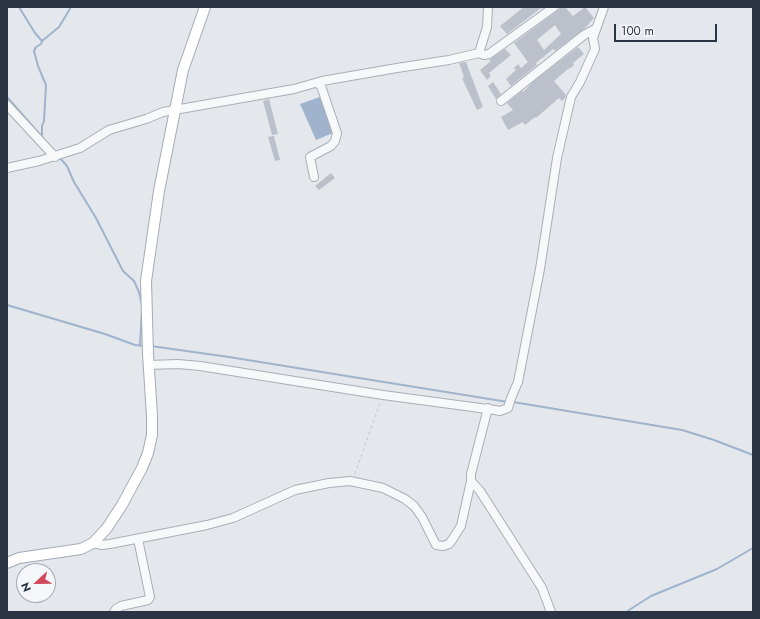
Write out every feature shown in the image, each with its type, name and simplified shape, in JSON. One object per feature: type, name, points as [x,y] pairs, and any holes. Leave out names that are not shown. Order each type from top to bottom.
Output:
[{"type":"main road","points":[[7,563],[19,558],[81,549],[93,543],[107,528],[122,505],[142,468],[148,453],[152,435],[152,416],[148,365],[146,281],[159,191],[183,70],[205,7]]},
{"type":"street","points":[[479,53],[487,27],[488,7]]},
{"type":"street","points":[[7,168],[39,161],[80,148],[109,130],[175,109],[278,92],[317,83],[396,68],[449,60],[479,53],[484,55],[489,54],[554,7]]},
{"type":"street","points":[[148,365],[178,364],[200,366],[384,395],[500,410],[508,408],[518,382],[540,269],[557,158],[571,97],[580,82],[595,48],[593,38],[604,7]]},
{"type":"street","points":[[501,101],[584,35],[596,29]]},
{"type":"street","points":[[314,177],[310,157],[331,146],[335,141],[337,133],[321,86],[317,83]]},
{"type":"street","points":[[7,105],[55,156]]},
{"type":"street","points":[[93,543],[102,545],[138,539],[233,518],[295,490],[329,483],[351,481],[383,488],[405,499],[414,506],[422,517],[436,545],[442,546],[449,544],[461,526],[471,481],[471,474],[488,408]]},
{"type":"street","points":[[471,481],[480,491],[542,588],[551,612]]},
{"type":"street","points":[[114,612],[121,606],[148,600],[150,597],[138,539]]},
{"type":"path","points":[[351,481],[354,478],[384,395]]},
{"type":"water","points":[[320,97],[333,133],[316,140],[300,104]]},
{"type":"building","points":[[524,7],[545,7],[542,9],[541,8],[507,34],[500,26]]},
{"type":"building","points":[[561,7],[565,7],[573,16],[585,7],[594,18],[584,29],[555,51],[553,49],[536,63],[537,65],[511,86],[506,79],[516,70],[514,68],[518,64],[521,68],[528,62],[514,43]],"holes":[[[555,25],[561,34],[544,50],[537,40]]]},
{"type":"building","points":[[578,47],[584,54],[573,63],[574,65],[554,81],[566,95],[565,98],[562,101],[559,98],[536,118],[535,117],[525,125],[523,122],[508,130],[501,117],[513,110],[507,103],[522,91],[523,92],[534,81]]},
{"type":"building","points":[[505,49],[511,55],[489,73],[491,76],[487,80],[480,70],[491,61],[489,60]]},
{"type":"building","points":[[466,62],[483,107],[477,110],[462,78],[464,77],[459,63]]},
{"type":"building","points":[[493,82],[501,94],[496,99],[488,86]]},
{"type":"building","points":[[269,99],[278,134],[272,135],[263,101]]},
{"type":"building","points":[[274,136],[280,160],[275,161],[268,137]]},
{"type":"building","points":[[331,173],[335,178],[319,190],[315,186]]},
{"type":"waterway","points":[[19,7],[35,33],[42,41]]},
{"type":"waterway","points":[[42,137],[46,85],[38,66],[34,51],[42,41],[59,27],[71,7]]},
{"type":"waterway","points":[[7,97],[43,138]]},
{"type":"waterway","points":[[59,157],[67,166],[74,182],[96,218],[123,271],[134,281],[139,292],[142,305]]},
{"type":"waterway","points":[[7,305],[105,334],[135,345],[145,346]]},
{"type":"waterway","points":[[140,345],[142,309]]},
{"type":"waterway","points":[[151,346],[229,357],[508,402]]},
{"type":"waterway","points":[[513,402],[682,430],[753,455]]},
{"type":"waterway","points":[[626,612],[651,596],[717,569],[753,548]]}]
